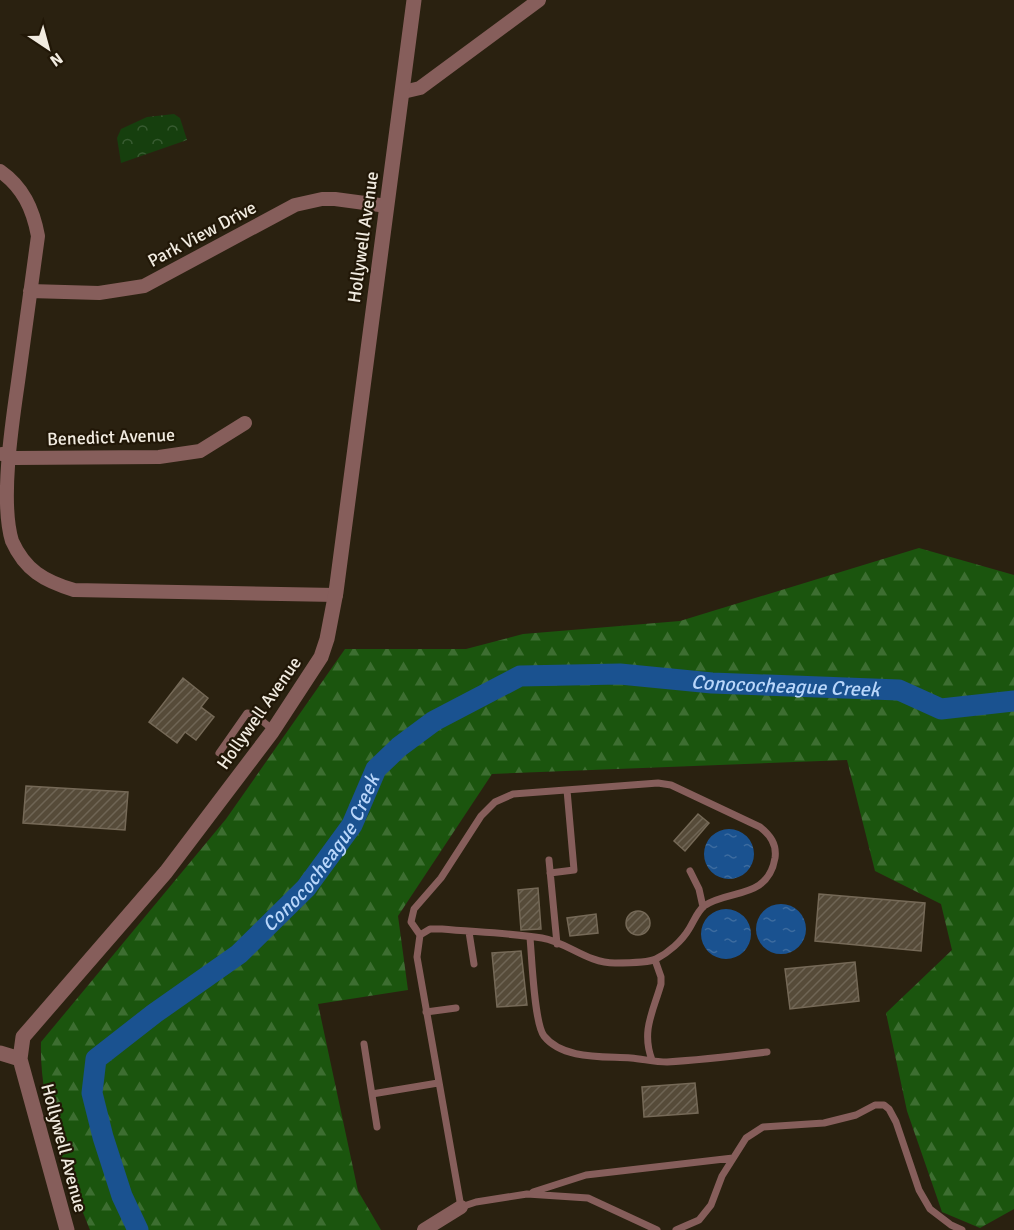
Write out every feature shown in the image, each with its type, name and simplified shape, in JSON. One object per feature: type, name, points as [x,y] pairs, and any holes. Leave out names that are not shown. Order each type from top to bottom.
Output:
[{"type":"street","name":"Hollywell Avenue","points":[[67,1230],[20,1059],[23,1037],[166,872],[273,730],[321,657],[336,595],[414,0]]},
{"type":"street","points":[[403,92],[420,88],[539,0]]},
{"type":"street","points":[[0,171],[12,179],[24,196],[34,215],[38,236],[4,455],[6,510],[12,539],[24,563],[51,583],[74,590],[336,595]]},
{"type":"street","name":"Park View Drive","points":[[30,291],[99,293],[144,286],[296,205],[328,199],[387,206]]},
{"type":"street","name":"Benedict Avenue","points":[[4,455],[159,457],[200,450],[245,423]]},
{"type":"street","points":[[0,1053],[20,1059]]},
{"type":"street","points":[[424,1230],[461,1207]]},
{"type":"lane","points":[[219,753],[247,713],[254,714],[273,730]]},
{"type":"lane","points":[[420,936],[430,929],[544,938],[596,960],[614,963],[655,960],[677,945],[703,908],[714,901],[750,890],[761,883],[772,869],[775,844],[769,834],[760,827],[671,785],[658,783],[513,794],[495,802],[481,816],[441,878],[414,909],[411,922],[420,936],[417,957],[461,1207],[476,1202],[526,1194],[586,1175],[733,1158]]},
{"type":"lane","points":[[550,873],[574,870],[567,790]]},
{"type":"lane","points":[[549,860],[557,944]]},
{"type":"lane","points":[[690,871],[699,889],[703,908]]},
{"type":"lane","points":[[469,932],[474,964]]},
{"type":"lane","points":[[530,938],[538,1021],[543,1035],[553,1045],[589,1055],[652,1060],[698,1060],[767,1052]]},
{"type":"lane","points":[[652,1060],[647,1047],[646,1033],[661,984],[655,960]]},
{"type":"lane","points":[[426,1012],[456,1008]]},
{"type":"lane","points":[[364,1044],[377,1127]]},
{"type":"lane","points":[[372,1094],[438,1083]]},
{"type":"lane","points":[[676,1230],[699,1220],[711,1205],[722,1176],[746,1138],[763,1127],[824,1123],[856,1115],[875,1105],[884,1105],[889,1109],[896,1122],[919,1190],[930,1209],[951,1226],[962,1230]]},
{"type":"lane","points":[[526,1194],[588,1198],[656,1229],[666,1230]]},
{"type":"green space","points":[[174,114],[180,118],[187,140],[121,163],[117,138],[121,129],[147,117]]},
{"type":"green space","points":[[919,548],[1014,575],[1014,1209],[980,1228],[942,1212],[907,1111],[886,1013],[952,950],[941,904],[875,871],[847,760],[492,774],[398,916],[408,990],[318,1004],[358,1191],[381,1230],[90,1230],[63,1161],[49,1115],[44,1091],[41,1042],[226,819],[345,649],[466,649],[523,634],[680,621]]},
{"type":"water","points":[[729,829],[738,831],[749,840],[754,854],[752,863],[743,874],[729,879],[720,877],[709,868],[704,854],[706,845],[715,834]]},
{"type":"water","points":[[781,904],[799,911],[806,929],[799,947],[781,954],[763,947],[756,929],[763,911]]},
{"type":"water","points":[[726,909],[735,911],[746,920],[751,934],[749,943],[740,954],[726,959],[717,957],[706,948],[701,934],[703,925],[712,914]]},
{"type":"building","points":[[183,678],[208,698],[201,707],[214,717],[196,740],[185,732],[177,743],[149,722]]},
{"type":"building","points":[[26,786],[128,792],[125,830],[23,823]]},
{"type":"building","points":[[698,814],[709,823],[685,851],[674,841]]},
{"type":"building","points":[[538,888],[541,929],[521,930],[518,890]]},
{"type":"building","points":[[819,894],[925,903],[921,951],[815,941]]},
{"type":"building","points":[[638,911],[647,914],[650,923],[647,932],[638,935],[629,932],[626,923],[629,914]]},
{"type":"building","points":[[596,914],[598,933],[570,936],[567,918]]},
{"type":"building","points":[[521,951],[527,1005],[497,1007],[492,953]]},
{"type":"building","points":[[855,962],[859,1001],[790,1009],[785,969]]},
{"type":"building","points":[[695,1083],[698,1113],[644,1117],[642,1087]]},
{"type":"waterway","name":"Conococheague Creek","points":[[138,1230],[122,1196],[92,1093],[96,1059],[155,1013],[239,954],[306,888],[352,825],[376,769],[399,747],[434,721],[520,676],[620,674],[712,683],[899,690],[941,709],[1014,701]]}]
